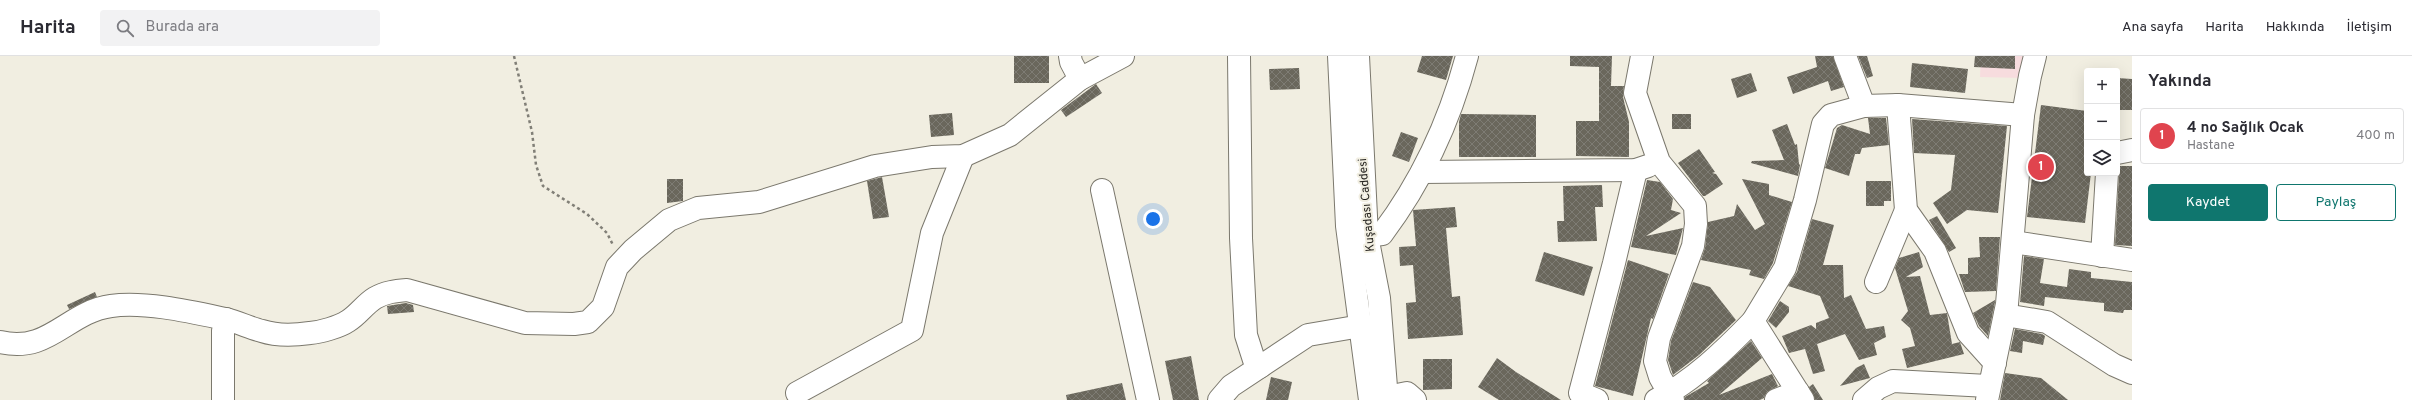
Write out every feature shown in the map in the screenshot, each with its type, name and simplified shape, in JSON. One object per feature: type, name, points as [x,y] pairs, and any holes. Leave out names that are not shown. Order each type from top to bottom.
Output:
[{"type":"street","points":[[1070,56],[1071,62],[1080,79]]},
{"type":"street","points":[[0,342],[14,346],[28,345],[45,339],[92,310],[111,305],[138,305],[226,319],[264,332],[312,333],[348,321],[376,297],[388,292],[407,290],[525,323],[574,324],[588,322],[603,307],[617,267],[633,250],[669,220],[698,208],[759,202],[875,166],[932,157],[962,156],[1010,135],[1080,79],[1124,56]]},
{"type":"street","points":[[1239,56],[1241,238],[1246,335],[1254,360],[1260,367]]},
{"type":"street","name":"Kuşadası Caddesi","points":[[1339,56],[1347,226],[1361,326],[1382,399]]},
{"type":"street","name":"Kuşadası Caddesi","points":[[1358,56],[1367,236],[1379,298],[1382,399]]},
{"type":"street","points":[[1367,236],[1382,234],[1398,212],[1422,172],[1436,144],[1467,56]]},
{"type":"street","points":[[1642,56],[1635,93],[1659,162],[1695,206],[1696,224],[1693,246],[1659,338],[1655,361],[1667,398],[1724,350],[1753,321],[1785,268],[1805,200],[1823,124],[1831,115],[1864,106],[1898,105],[2023,115]]},
{"type":"street","points":[[1845,56],[1864,106]]},
{"type":"street","points":[[1864,400],[1878,388],[1893,381],[1987,393],[2005,315],[2014,242],[2023,115],[2030,76],[2036,56]]},
{"type":"street","points":[[1876,282],[1906,210],[1898,105]]},
{"type":"street","points":[[2120,152],[2132,150]]},
{"type":"street","points":[[798,393],[912,330],[932,233],[962,156]]},
{"type":"street","points":[[1422,172],[1636,170],[1659,162]]},
{"type":"street","points":[[1584,398],[1636,170]]},
{"type":"street","points":[[2102,256],[2107,176]]},
{"type":"street","points":[[1102,190],[1148,400]]},
{"type":"street","points":[[1906,210],[1936,251],[1968,333],[1995,363]]},
{"type":"street","points":[[2014,242],[2132,260]]},
{"type":"street","points":[[2005,315],[2047,322],[2114,365],[2132,373]]},
{"type":"street","points":[[223,400],[223,331],[226,319]]},
{"type":"street","points":[[1753,321],[1801,396],[1776,400]]},
{"type":"street","points":[[1219,400],[1231,386],[1308,335],[1361,326]]},
{"type":"street","points":[[1382,399],[1406,393],[1415,400]]},
{"type":"path","points":[[514,56],[532,132],[536,165],[543,186],[587,214],[607,233],[614,247],[617,267]]},
{"type":"shaded area","points":[[1981,56],[2025,56],[2023,78],[1980,77]]},
{"type":"building","points":[[1014,56],[1049,56],[1049,83],[1014,83]]},
{"type":"building","points":[[1422,56],[1453,56],[1446,80],[1417,72]]},
{"type":"building","points":[[1570,56],[1612,56],[1611,86],[1624,86],[1623,97],[1629,122],[1629,157],[1576,156],[1576,121],[1599,121],[1599,67],[1570,66]]},
{"type":"building","points":[[1815,56],[1833,56],[1844,87],[1831,91],[1828,81],[1793,94],[1787,77],[1817,67]]},
{"type":"building","points":[[1858,56],[1867,56],[1873,76],[1867,78]]},
{"type":"building","points":[[1975,56],[2015,56],[2015,69],[1974,67]]},
{"type":"building","points":[[1912,63],[1968,69],[1965,93],[1910,87]]},
{"type":"building","points":[[1299,68],[1300,89],[1270,90],[1269,69]]},
{"type":"building","points":[[1751,73],[1757,91],[1737,98],[1731,79]]},
{"type":"building","points":[[2120,78],[2132,79],[2132,110],[2120,110]]},
{"type":"building","points":[[1096,84],[1102,93],[1066,117],[1061,110]]},
{"type":"building","points":[[2041,105],[2084,111],[2084,176],[2091,176],[2085,223],[2027,217]]},
{"type":"building","points":[[952,113],[954,135],[931,137],[929,115]]},
{"type":"building","points":[[1461,114],[1536,115],[1536,157],[1459,157],[1459,122]]},
{"type":"building","points":[[1672,114],[1691,114],[1691,129],[1672,129]]},
{"type":"building","points":[[1868,118],[1886,118],[1889,145],[1862,148],[1860,154],[1855,154],[1849,176],[1825,168],[1837,128],[1842,125],[1870,134]]},
{"type":"building","points":[[1912,119],[2007,126],[1998,213],[1967,210],[1947,224],[1933,203],[1951,190],[1955,155],[1914,153]]},
{"type":"building","points":[[1787,124],[1795,145],[1797,144],[1800,165],[1798,176],[1751,163],[1752,161],[1784,160],[1772,130]]},
{"type":"building","points":[[1401,132],[1418,138],[1409,162],[1392,156]]},
{"type":"building","points":[[1699,149],[1715,172],[1712,173],[1716,174],[1723,184],[1705,196],[1703,196],[1678,163]]},
{"type":"building","points":[[2120,166],[2132,166],[2132,246],[2115,245]]},
{"type":"building","points":[[882,177],[889,217],[873,219],[867,181]]},
{"type":"building","points":[[667,179],[683,179],[683,201],[667,203]]},
{"type":"building","points":[[1742,179],[1769,184],[1769,195],[1792,202],[1773,263],[1764,279],[1749,275],[1751,270],[1701,260],[1705,248],[1708,222],[1734,216],[1737,204],[1755,230],[1765,224]]},
{"type":"building","points":[[1647,180],[1660,182],[1673,199],[1671,210],[1681,213],[1646,236],[1683,228],[1676,255],[1631,247]]},
{"type":"building","points":[[1866,181],[1891,181],[1891,201],[1884,201],[1884,206],[1866,206]]},
{"type":"building","points":[[1602,185],[1603,207],[1595,207],[1597,241],[1558,242],[1557,221],[1564,221],[1563,186]]},
{"type":"building","points":[[1455,207],[1457,227],[1446,228],[1452,297],[1460,296],[1463,335],[1408,339],[1406,303],[1416,302],[1413,265],[1400,266],[1399,247],[1416,246],[1413,210]]},
{"type":"building","points":[[1937,216],[1956,248],[1949,252],[1929,220]]},
{"type":"building","points":[[1812,219],[1834,225],[1823,265],[1843,265],[1844,298],[1851,295],[1866,329],[1884,326],[1886,337],[1874,343],[1877,355],[1859,360],[1845,334],[1817,344],[1825,371],[1813,374],[1805,349],[1789,353],[1782,336],[1811,325],[1816,329],[1816,323],[1829,318],[1820,296],[1788,286],[1797,272]]},
{"type":"building","points":[[1979,237],[2000,237],[1996,291],[1965,292],[1959,274],[1968,274],[1968,258],[1980,257]]},
{"type":"building","points":[[1544,252],[1593,267],[1584,296],[1535,281]]},
{"type":"building","points":[[1919,252],[1923,267],[1906,277],[1920,276],[1930,315],[1947,313],[1952,344],[1960,342],[1964,354],[1907,368],[1902,349],[1915,346],[1910,328],[1901,320],[1908,311],[1895,268],[1899,258]]},
{"type":"building","points":[[2024,256],[2044,259],[2040,283],[2067,287],[2069,269],[2091,272],[2091,278],[2132,282],[2132,310],[2124,310],[2123,313],[2104,311],[2104,303],[2045,297],[2044,306],[2020,302]]},
{"type":"building","points":[[1628,260],[1669,274],[1653,319],[1651,318],[1633,396],[1595,386]]},
{"type":"building","points":[[1693,282],[1710,287],[1736,320],[1699,355],[1673,375],[1668,360],[1671,341]]},
{"type":"building","points":[[95,292],[97,297],[69,309],[67,305]]},
{"type":"building","points":[[1995,300],[1988,336],[1979,326],[1973,313]]},
{"type":"building","points":[[1780,301],[1789,307],[1789,312],[1776,328],[1768,321]]},
{"type":"building","points":[[406,303],[413,305],[414,312],[388,314],[387,306]]},
{"type":"building","points":[[2015,329],[2042,334],[2045,336],[2043,345],[2023,341],[2022,353],[2010,351]]},
{"type":"building","points":[[1751,341],[1762,358],[1719,395],[1772,374],[1778,386],[1767,392],[1764,398],[1760,400],[1685,400],[1685,397],[1709,383],[1707,381]]},
{"type":"building","points":[[1191,356],[1199,400],[1173,400],[1165,361]]},
{"type":"building","points":[[1497,358],[1516,372],[1561,400],[1499,400],[1478,387]]},
{"type":"building","points":[[1423,359],[1452,359],[1452,389],[1423,390]]},
{"type":"building","points":[[1864,364],[1870,378],[1840,386],[1856,368]]},
{"type":"building","points":[[2005,373],[2041,378],[2068,400],[2000,400]]},
{"type":"building","points":[[1271,377],[1292,382],[1288,400],[1266,400]]},
{"type":"building","points":[[1122,383],[1126,400],[1067,400],[1066,395]]},
{"type":"building","points":[[1813,384],[1823,400],[1815,400],[1809,387]]},
{"type":"place","name":"4 no Sağlık Ocak","points":[[2041,167]]}]
